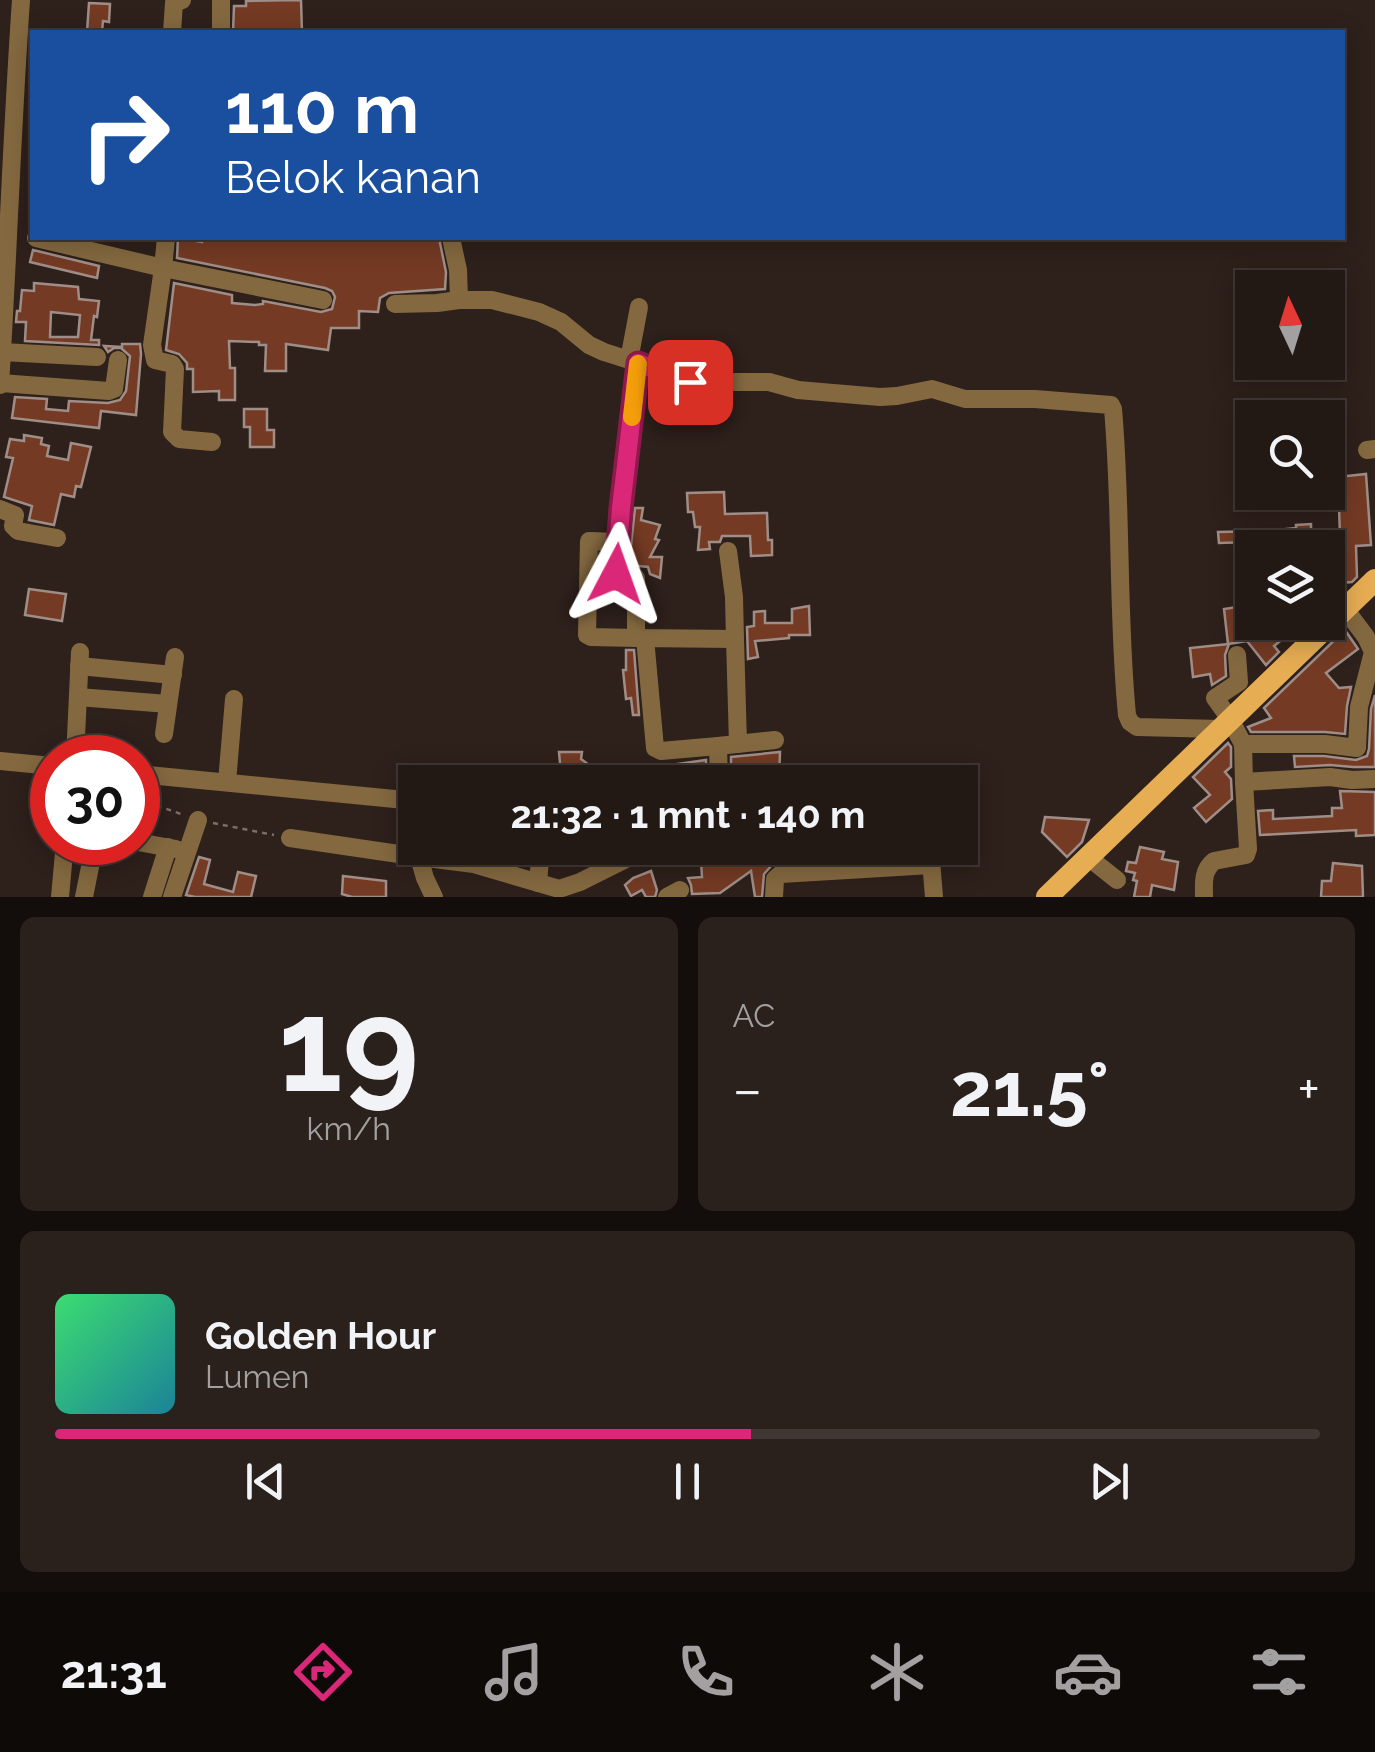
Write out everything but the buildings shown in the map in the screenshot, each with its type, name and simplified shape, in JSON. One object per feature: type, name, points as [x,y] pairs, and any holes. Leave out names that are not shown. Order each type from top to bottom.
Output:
[{"type":"main road","points":[[1345,603],[1375,580]]},
{"type":"main road","points":[[1047,897],[1307,640]]},
{"type":"street","points":[[21,0],[13,108],[6,141],[0,384],[112,390],[118,360]]},
{"type":"street","points":[[172,30],[174,3],[182,0]]},
{"type":"street","points":[[221,0],[221,30]]},
{"type":"street","points":[[13,108],[30,111]]},
{"type":"street","points":[[6,222],[30,235]]},
{"type":"street","points":[[46,240],[323,300]]},
{"type":"street","points":[[166,240],[152,345],[156,360],[172,364],[175,369],[172,432],[179,438],[212,442]]},
{"type":"street","points":[[451,240],[458,270],[458,300]]},
{"type":"street","points":[[395,304],[492,300],[538,312],[561,322],[589,345],[690,382],[768,382],[798,390],[880,396],[932,389],[965,399],[1111,405],[1119,489],[1122,652],[1130,722],[1137,727],[1225,724]]},
{"type":"street","points":[[640,307],[616,574],[636,578],[640,638],[656,748],[661,751],[775,740]]},
{"type":"street","points":[[2,352],[97,357]]},
{"type":"street","points":[[0,510],[14,515],[13,526],[18,530],[57,538]]},
{"type":"street","points":[[618,542],[589,542],[587,635],[735,639]]},
{"type":"street","points":[[728,551],[734,597],[738,744]]},
{"type":"street","points":[[1243,744],[1326,744],[1366,749],[1359,707],[1373,652],[1366,637],[1345,618]]},
{"type":"street","points":[[1204,897],[1204,876],[1210,864],[1246,855],[1248,849],[1243,744],[1225,724],[1216,698],[1239,682],[1237,656]]},
{"type":"street","points":[[76,735],[80,659],[174,666],[164,734]]},
{"type":"street","points":[[78,697],[168,704]]},
{"type":"street","points":[[227,782],[234,699]]},
{"type":"street","points":[[1326,744],[1330,777]]},
{"type":"street","points":[[718,746],[719,765]]},
{"type":"street","points":[[0,761],[30,764]]},
{"type":"street","points":[[160,776],[398,800]]},
{"type":"street","points":[[1244,782],[1375,778]]},
{"type":"street","points":[[172,897],[198,820]]},
{"type":"street","points":[[290,838],[398,854]]},
{"type":"street","points":[[160,846],[188,852]]},
{"type":"street","points":[[152,897],[168,848]]},
{"type":"street","points":[[1088,856],[1117,880]]},
{"type":"street","points":[[60,897],[63,865]]},
{"type":"street","points":[[84,897],[90,865]]},
{"type":"street","points":[[421,865],[434,897]]},
{"type":"street","points":[[477,865],[551,888],[569,887],[614,865]]},
{"type":"street","points":[[538,883],[540,865]]},
{"type":"street","points":[[774,897],[774,883],[780,874],[855,865]]},
{"type":"street","points":[[931,865],[934,897]]},
{"type":"slow traffic","points":[[632,417],[638,364]]},
{"type":"route","points":[[616,574],[638,363],[690,382]]}]
